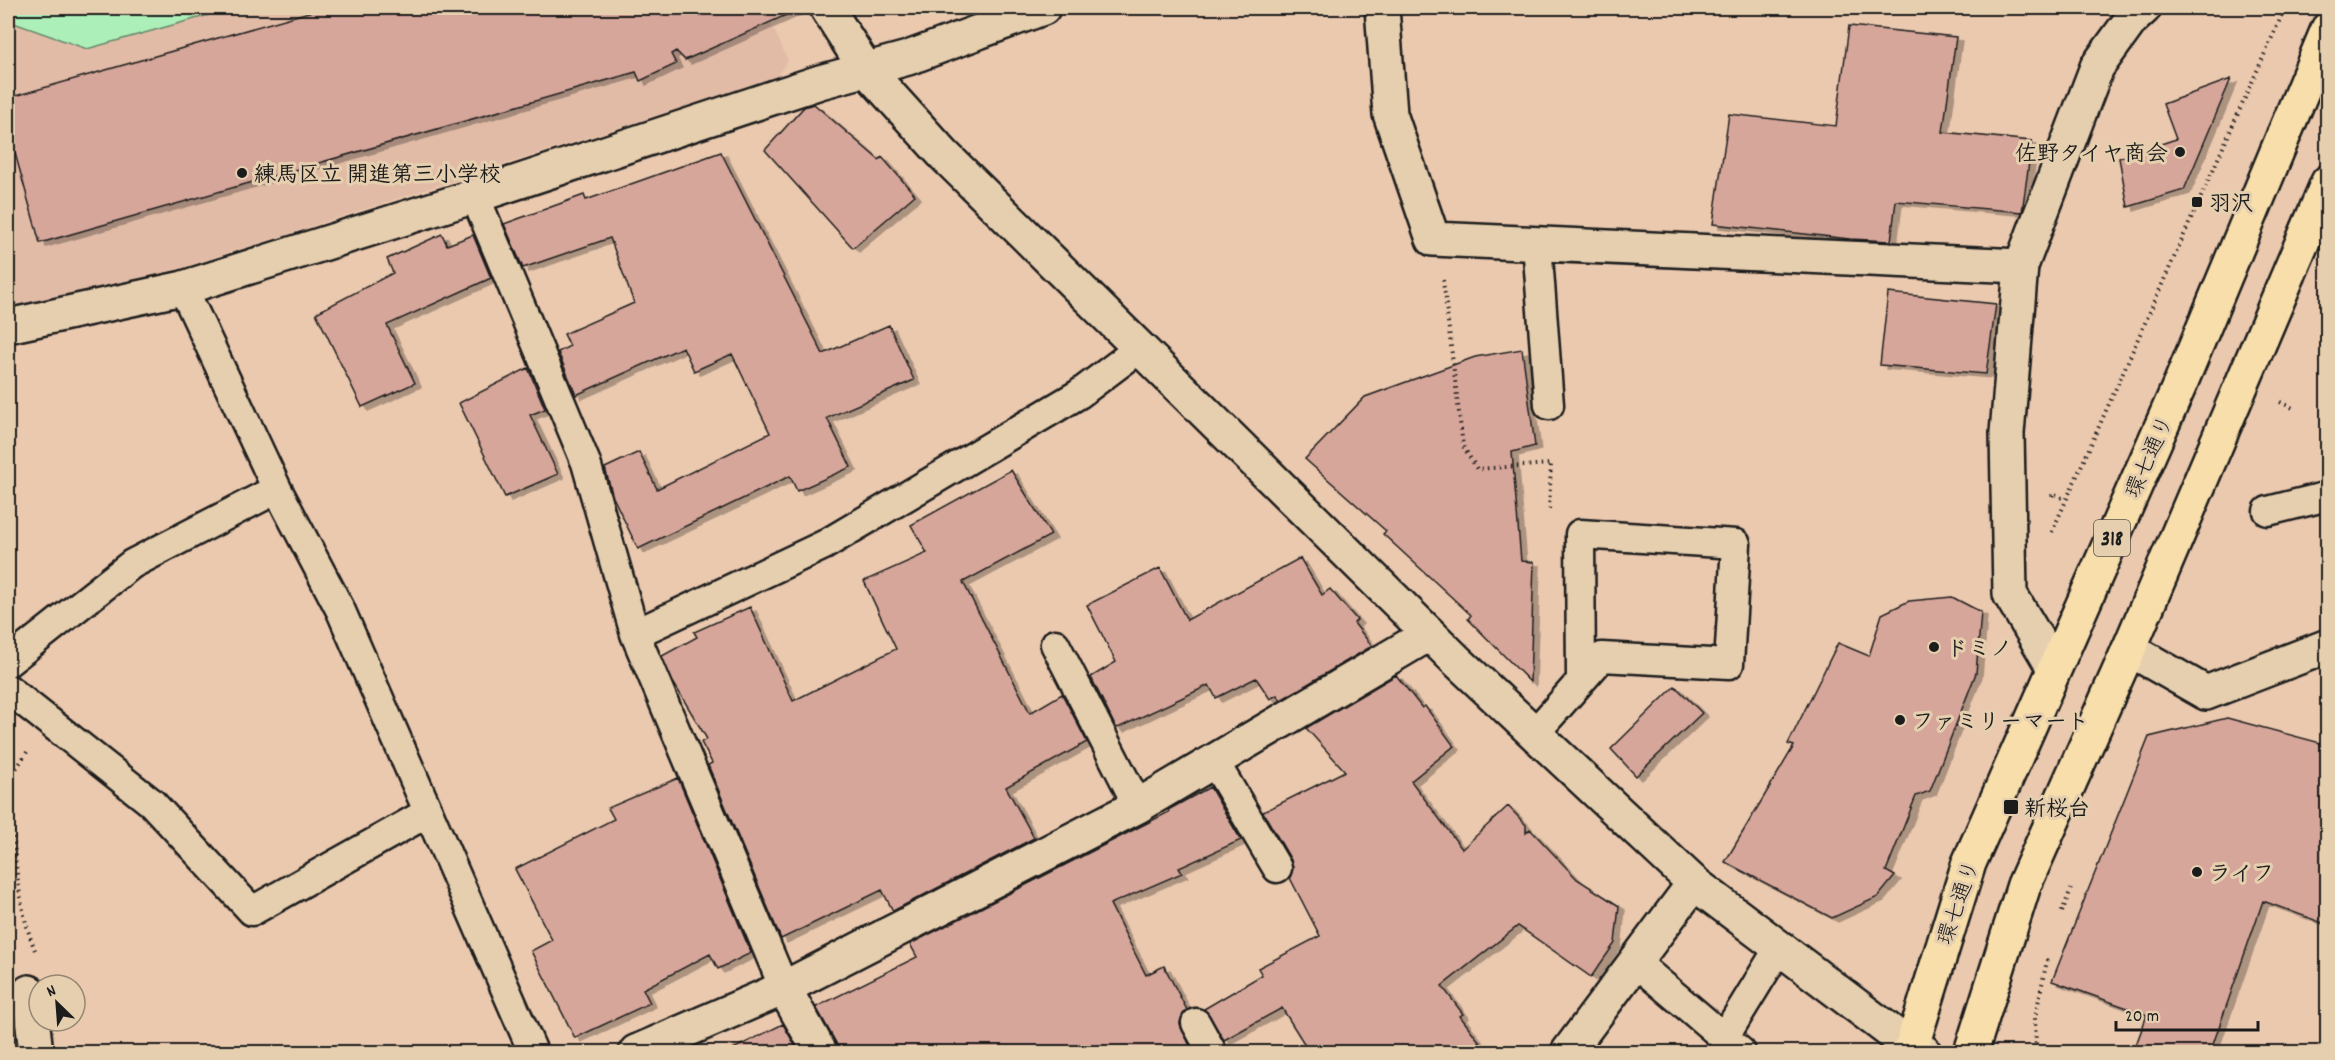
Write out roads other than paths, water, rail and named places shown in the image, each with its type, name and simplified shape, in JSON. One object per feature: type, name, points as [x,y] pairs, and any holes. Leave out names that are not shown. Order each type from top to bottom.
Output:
[{"type":"main road","name":"環七通り","points":[[1915,1051],[1969,863],[2181,382],[2328,29]]},
{"type":"main road","points":[[1971,1053],[2024,885],[2129,650],[2328,182]]},
{"type":"street","points":[[827,8],[865,68],[944,155],[1429,634],[1694,883],[1915,1051]]},
{"type":"street","points":[[8,326],[183,288],[476,196],[865,68],[908,57],[1043,8]]},
{"type":"street","points":[[1382,8],[1390,114],[1433,239],[2021,266]]},
{"type":"street","points":[[2054,668],[2010,594],[2007,433],[2021,266],[2097,67],[2131,20],[2144,8]]},
{"type":"street","points":[[636,1053],[784,988],[1138,806],[1429,634]]},
{"type":"street","points":[[2129,650],[2206,693],[2328,646]]},
{"type":"street","points":[[1568,1053],[1694,883]]},
{"type":"street","points":[[784,988],[820,1053]]},
{"type":"street","points":[[34,1033],[36,1053]]},
{"type":"lane","points":[[476,196],[586,463],[635,634],[784,988]]},
{"type":"lane","points":[[1537,243],[1549,405]]},
{"type":"lane","points":[[183,288],[278,489],[340,609],[533,1053]]},
{"type":"lane","points":[[635,634],[824,545],[1079,394],[1140,348]]},
{"type":"lane","points":[[8,662],[132,564],[278,489]]},
{"type":"lane","points":[[2268,511],[2328,496]]},
{"type":"lane","points":[[1534,734],[1581,681],[1602,657],[1729,664],[1736,544],[1580,534],[1581,681]]},
{"type":"lane","points":[[1055,644],[1138,806]]},
{"type":"lane","points":[[8,689],[152,803],[252,911],[427,813]]},
{"type":"lane","points":[[1214,761],[1277,868]]},
{"type":"lane","points":[[1635,962],[1733,1045],[1779,948]]},
{"type":"lane","points":[[1196,1023],[1212,1053]]},
{"type":"place","name":"佐野タイヤ商会","points":[[2180,152]]},
{"type":"place","name":"練馬区立 開進第三小学校","points":[[242,173]]},
{"type":"place","name":"羽沢","points":[[2197,202]]},
{"type":"place","name":"ドミノ","points":[[1934,647]]},
{"type":"place","name":"ファミリーマート","points":[[1900,720]]},
{"type":"place","name":"新桜台","points":[[2011,807]]},
{"type":"place","name":"ライフ","points":[[2197,872]]}]
